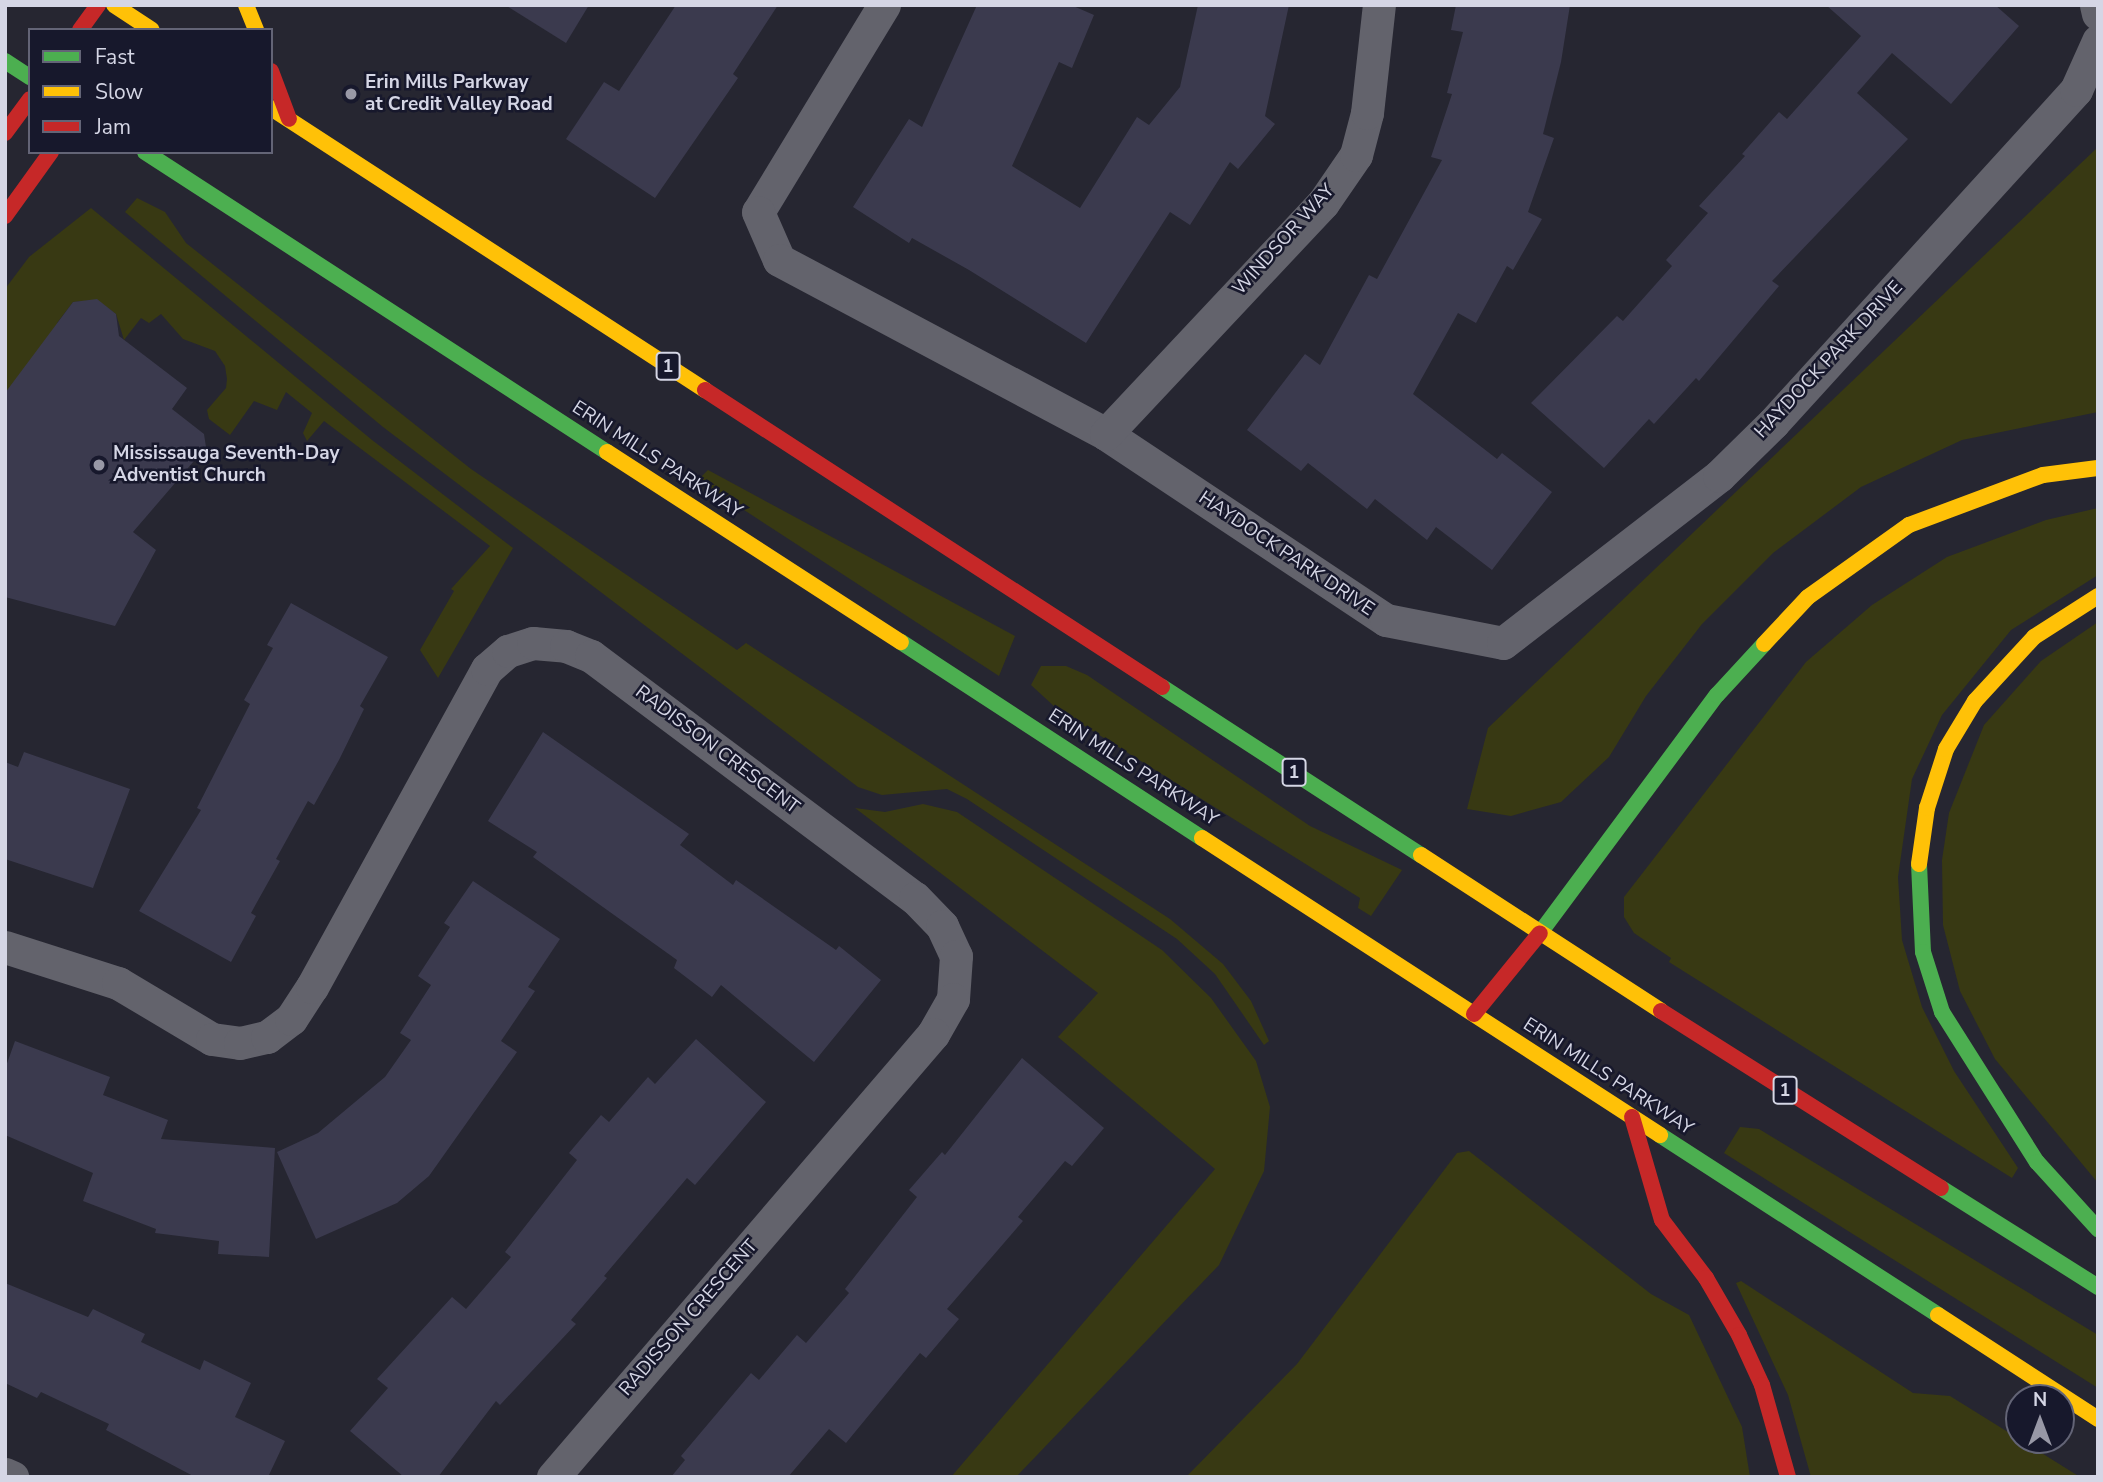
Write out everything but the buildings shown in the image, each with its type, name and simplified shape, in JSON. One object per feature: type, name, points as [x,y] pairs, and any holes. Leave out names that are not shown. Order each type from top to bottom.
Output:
[{"type":"main road","points":[[81,28],[98,5]]},
{"type":"main road","points":[[114,5],[147,25]]},
{"type":"main road","points":[[246,5],[255,28]]},
{"type":"main road","points":[[5,61],[28,76]]},
{"type":"main road","points":[[273,76],[289,119]]},
{"type":"main road","points":[[5,133],[28,102]]},
{"type":"main road","name":"1","points":[[273,109],[1540,933],[2098,1287]]},
{"type":"main road","points":[[5,216],[50,154]]},
{"type":"main road","name":"ERIN MILLS PARKWAY","points":[[148,154],[2098,1419]]},
{"type":"main road","points":[[1474,1014],[1540,933],[1717,695],[1808,597],[1909,525],[2043,475],[2098,468]]},
{"type":"main road","points":[[2098,596],[2034,637],[1975,701],[1946,749],[1927,808],[1918,872],[1923,952],[1942,1012],[2036,1162],[2098,1229]]},
{"type":"main road","points":[[1633,1117],[1662,1220],[1706,1278],[1739,1335],[1762,1385],[1788,1477]]},
{"type":"street","name":"HAYDOCK PARK DRIVE","points":[[884,5],[758,212],[779,260],[1106,434],[1386,620],[1503,643],[1719,476],[1773,424],[2076,90],[2098,41]]},
{"type":"street","name":"WINDSOR WAY","points":[[1106,434],[1323,203],[1356,155],[1367,113],[1379,5]]},
{"type":"street","points":[[2096,5],[2098,14]]},
{"type":"street","name":"RADISSON CRESCENT","points":[[5,947],[118,983],[212,1039],[240,1043],[267,1037],[291,1019],[312,987],[487,669],[508,651],[533,643],[566,646],[591,656],[915,898],[942,926],[956,956],[953,999],[933,1034],[553,1477]]},
{"type":"street","points":[[5,1474],[12,1477]]},
{"type":"shaded area","points":[[2098,147],[2098,412],[1962,440],[1861,487],[1773,553],[1702,624],[1646,696],[1609,757],[1561,802],[1511,816],[1467,809],[1488,728]]},
{"type":"shaded area","points":[[137,198],[165,212],[186,243],[471,469],[737,650],[746,643],[1170,919],[1223,964],[1251,1001],[1269,1041],[1264,1045],[1215,974],[1177,939],[967,799],[947,789],[882,795],[858,787],[383,427],[125,212]]},
{"type":"shaded area","points":[[91,208],[372,440],[513,548],[438,678],[420,650],[454,591],[451,589],[490,546],[324,421],[307,441],[303,433],[312,413],[286,392],[277,410],[254,401],[230,435],[209,419],[207,410],[226,388],[225,366],[215,351],[183,339],[161,314],[149,323],[141,318],[124,340],[116,314],[97,300],[73,302],[57,323],[59,340],[5,393],[5,289],[29,257]]},
{"type":"shaded area","points":[[708,470],[1015,636],[999,676],[698,480]]},
{"type":"shaded area","points":[[2098,508],[2098,575],[2011,630],[1942,715],[1912,779],[1898,877],[1902,940],[1922,1007],[1954,1071],[2018,1168],[2012,1178],[1669,962],[1671,958],[1634,933],[1624,917],[1624,897],[1806,662],[1872,605],[1947,557],[2046,520]]},
{"type":"shaded area","points":[[2098,622],[2098,1183],[1995,1059],[1960,991],[1943,925],[1942,860],[1949,813],[1984,725],[2041,661]]},
{"type":"shaded area","points":[[1041,666],[1066,666],[1087,675],[1310,826],[1402,870],[1371,916],[1358,908],[1360,898],[1056,708],[1031,685]]},
{"type":"shaded area","points":[[923,804],[957,812],[1162,950],[1211,998],[1256,1061],[1270,1107],[1264,1171],[1219,1265],[1016,1477],[951,1477],[1215,1169],[1058,1037],[1098,993],[855,808],[885,812]]},
{"type":"shaded area","points":[[1740,1127],[1759,1129],[2098,1335],[2098,1388],[1724,1153]]},
{"type":"shaded area","points":[[1469,1151],[1651,1294],[1689,1315],[1742,1427],[1750,1477],[1186,1477],[1297,1364],[1457,1153]]},
{"type":"shaded area","points":[[1741,1281],[1913,1393],[1950,1396],[2005,1430],[2005,1454],[2043,1454],[2080,1477],[1811,1477],[1788,1395],[1736,1283]]},
{"type":"traffic: fast","points":[[5,61],[28,76]]},
{"type":"traffic: fast","points":[[148,154],[607,452]]},
{"type":"traffic: fast","points":[[901,642],[1202,838]]},
{"type":"traffic: fast","points":[[1540,933],[1717,695],[1764,644]]},
{"type":"traffic: fast","points":[[1162,687],[1421,855]]},
{"type":"traffic: fast","points":[[1919,864],[1923,952],[1942,1012],[2037,1162],[2098,1229]]},
{"type":"traffic: fast","points":[[1660,1135],[1938,1315]]},
{"type":"traffic: fast","points":[[1941,1188],[2098,1287]]},
{"type":"traffic: slow","points":[[114,5],[149,28]]},
{"type":"traffic: slow","points":[[246,5],[255,28]]},
{"type":"traffic: slow","points":[[273,109],[705,390]]},
{"type":"traffic: slow","points":[[607,452],[901,642]]},
{"type":"traffic: slow","points":[[1764,644],[1808,597],[1909,525],[2043,475],[2098,468]]},
{"type":"traffic: slow","points":[[1919,864],[1927,808],[1946,749],[1975,701],[2034,637],[2098,596]]},
{"type":"traffic: slow","points":[[1202,838],[1660,1135]]},
{"type":"traffic: slow","points":[[1421,855],[1661,1011]]},
{"type":"traffic: slow","points":[[1938,1315],[2098,1419]]},
{"type":"traffic: jam","points":[[81,28],[98,5]]},
{"type":"traffic: jam","points":[[273,76],[289,119]]},
{"type":"traffic: jam","points":[[5,133],[28,102]]},
{"type":"traffic: jam","points":[[5,216],[50,154]]},
{"type":"traffic: jam","points":[[705,390],[1162,687]]},
{"type":"traffic: jam","points":[[1474,1014],[1540,933]]},
{"type":"traffic: jam","points":[[1661,1011],[1941,1188]]},
{"type":"traffic: jam","points":[[1632,1117],[1662,1220],[1706,1278],[1739,1335],[1762,1385],[1788,1477]]},
{"type":"place","name":"Erin Mills Parkway at Credit Valley Road","points":[[351,94]]},
{"type":"place","name":"Mississauga Seventh-Day Adventist Church","points":[[99,465]]}]
